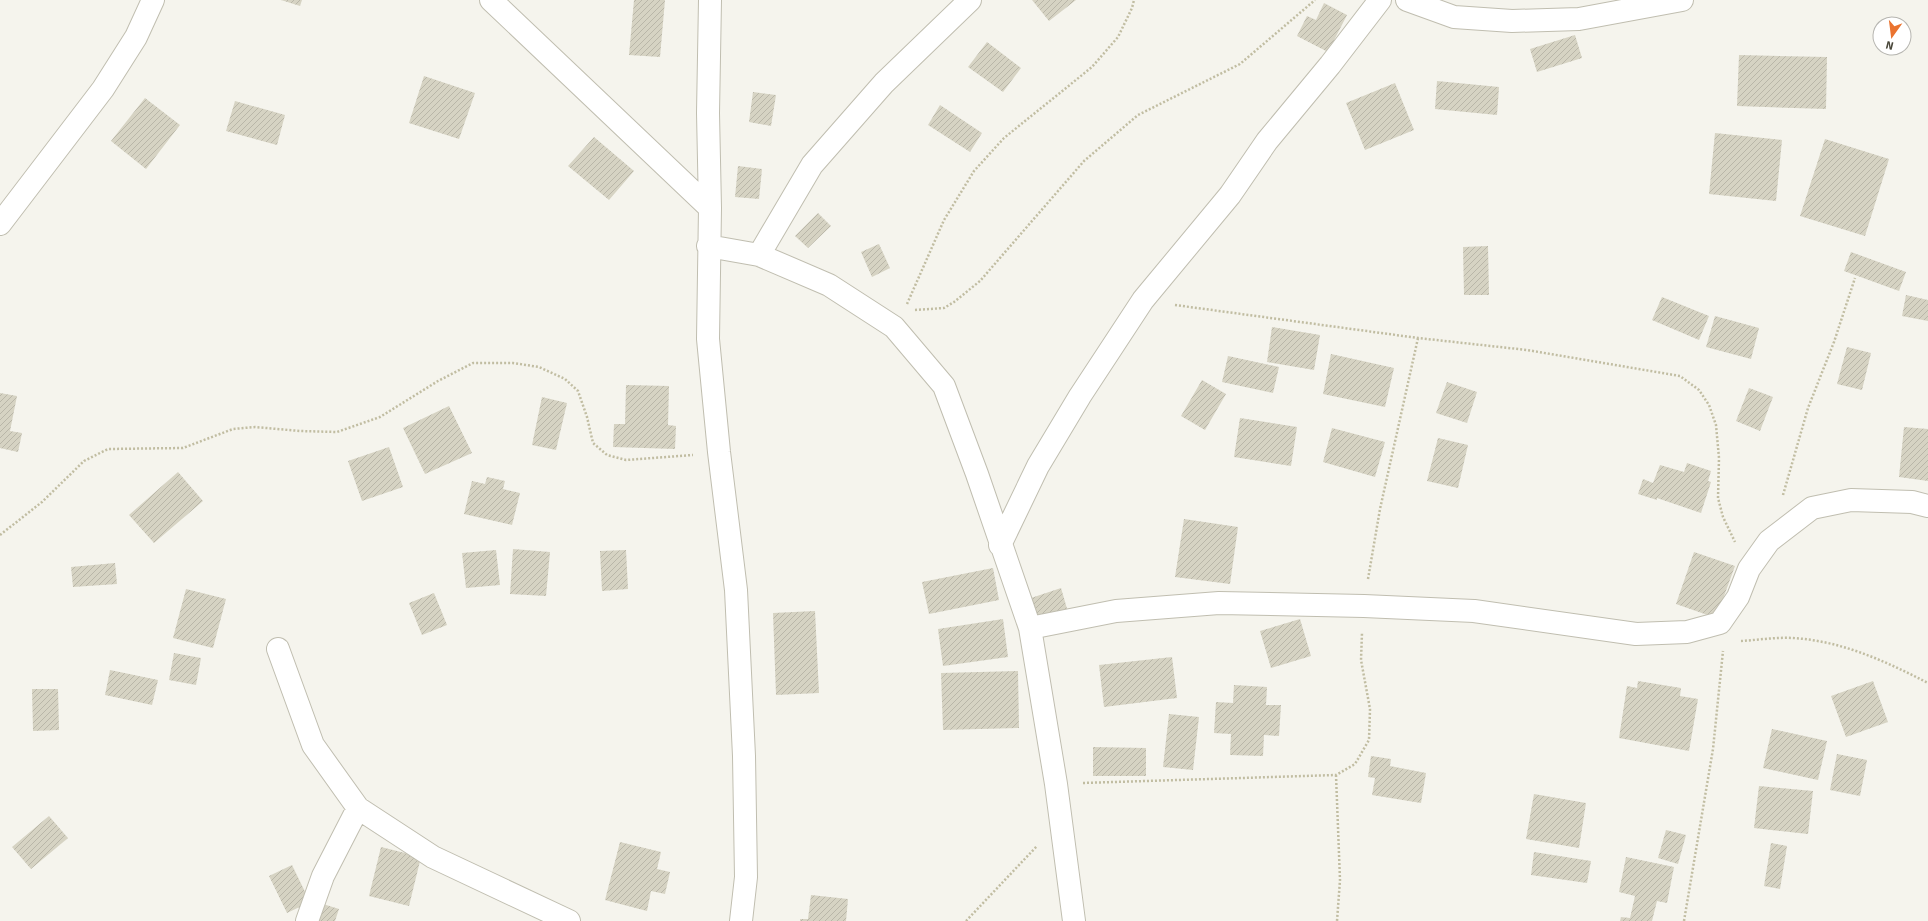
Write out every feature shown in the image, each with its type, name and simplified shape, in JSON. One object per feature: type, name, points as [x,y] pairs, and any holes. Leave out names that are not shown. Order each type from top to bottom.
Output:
[{"type":"street","points":[[0,224],[104,89],[136,37],[153,0]]},
{"type":"street","points":[[491,0],[710,208]]},
{"type":"street","points":[[710,0],[708,112],[710,208],[708,246],[708,339],[719,452],[736,598],[744,756],[746,877],[741,921]]},
{"type":"street","points":[[759,255],[812,165],[884,83],[970,0]]},
{"type":"street","points":[[1000,545],[1038,466],[1080,396],[1143,300],[1230,195],[1267,141],[1330,65],[1380,0]]},
{"type":"street","points":[[1407,0],[1454,17],[1512,21],[1579,19],[1682,0]]},
{"type":"street","points":[[708,246],[759,255],[829,285],[899,318],[944,386],[977,474],[1000,545],[1030,628],[1056,784],[1074,921]]},
{"type":"street","points":[[1030,628],[1116,611],[1219,603],[1364,606],[1474,611],[1636,634],[1722,632],[1749,569],[1769,541],[1812,508],[1851,500],[1912,502],[1928,506]]},
{"type":"street","points":[[278,649],[313,745],[358,808],[433,857],[569,921]]},
{"type":"street","points":[[307,921],[323,876],[358,808]]},
{"type":"path","points":[[899,318],[944,220],[974,171],[1004,138],[1092,67],[1118,37],[1132,8],[1134,0]]},
{"type":"path","points":[[899,318],[944,308],[954,302],[980,281],[1084,161],[1138,115],[1240,64],[1315,0]]},
{"type":"path","points":[[1782,497],[1808,408],[1834,342],[1855,278]]},
{"type":"path","points":[[1143,300],[1418,338],[1527,350],[1680,376],[1699,390],[1709,405],[1716,425],[1719,458],[1718,498],[1723,517],[1749,569]]},
{"type":"path","points":[[1056,784],[1336,775],[1355,764],[1369,740],[1370,710],[1361,660],[1364,606],[1380,509],[1418,338]]},
{"type":"path","points":[[0,535],[42,502],[84,461],[108,449],[183,448],[233,428],[255,427],[300,432],[337,432],[380,417],[438,381],[473,363],[512,362],[539,367],[565,379],[578,391],[587,417],[593,444],[607,455],[626,460],[719,452]]},
{"type":"path","points":[[1684,921],[1713,749],[1722,632],[1832,642],[1881,659],[1928,682]]},
{"type":"path","points":[[1336,775],[1340,880],[1337,921]]},
{"type":"path","points":[[966,921],[1060,820]]},
{"type":"building","points":[[281,0],[302,0],[300,6]]},
{"type":"building","points":[[634,0],[665,0],[660,57],[629,55]]},
{"type":"building","points":[[1032,0],[1076,0],[1049,21]]},
{"type":"building","points":[[1324,3],[1347,15],[1328,52],[1297,36],[1307,16],[1316,20]]},
{"type":"building","points":[[1575,35],[1582,58],[1537,72],[1530,49]]},
{"type":"building","points":[[987,42],[1021,68],[1003,92],[968,67]]},
{"type":"building","points":[[1739,55],[1827,57],[1826,109],[1737,106]]},
{"type":"building","points":[[424,76],[475,93],[459,139],[409,123]]},
{"type":"building","points":[[1437,81],[1499,87],[1497,115],[1435,109]]},
{"type":"building","points":[[1395,83],[1414,130],[1365,150],[1346,103]]},
{"type":"building","points":[[753,92],[776,95],[771,126],[749,122]]},
{"type":"building","points":[[145,98],[180,125],[146,169],[111,141]]},
{"type":"building","points":[[235,101],[285,115],[277,145],[226,131]]},
{"type":"building","points":[[940,105],[982,133],[970,152],[928,125]]},
{"type":"building","points":[[1715,133],[1782,140],[1776,201],[1709,194]]},
{"type":"building","points":[[594,137],[634,171],[609,200],[568,166]]},
{"type":"building","points":[[1825,139],[1889,159],[1865,236],[1800,216]]},
{"type":"building","points":[[738,166],[762,169],[759,199],[735,197]]},
{"type":"building","points":[[818,213],[831,226],[808,248],[795,236]]},
{"type":"building","points":[[879,244],[890,268],[872,277],[861,252]]},
{"type":"building","points":[[1488,246],[1489,295],[1464,295],[1463,247]]},
{"type":"building","points":[[1851,252],[1906,272],[1899,291],[1844,271]]},
{"type":"building","points":[[1906,295],[1928,300],[1928,321],[1902,316]]},
{"type":"building","points":[[1662,297],[1709,316],[1699,340],[1652,320]]},
{"type":"building","points":[[1715,316],[1759,328],[1751,359],[1706,347]]},
{"type":"building","points":[[1272,327],[1320,335],[1314,370],[1267,362]]},
{"type":"building","points":[[1847,347],[1871,353],[1862,390],[1837,384]]},
{"type":"building","points":[[1331,354],[1394,368],[1385,407],[1323,394]]},
{"type":"building","points":[[1228,356],[1279,367],[1273,393],[1222,382]]},
{"type":"building","points":[[1202,380],[1226,394],[1205,430],[1181,416]]},
{"type":"building","points":[[1447,382],[1477,392],[1467,423],[1436,413]]},
{"type":"building","points":[[626,385],[669,386],[668,425],[676,426],[675,449],[613,447],[614,424],[625,424]]},
{"type":"building","points":[[1749,388],[1773,397],[1760,431],[1736,421]]},
{"type":"building","points":[[0,393],[17,396],[10,431],[22,433],[18,452],[0,448]]},
{"type":"building","points":[[542,397],[567,403],[556,450],[532,445]]},
{"type":"building","points":[[449,406],[472,453],[425,474],[403,428]]},
{"type":"building","points":[[1240,418],[1297,427],[1291,466],[1234,457]]},
{"type":"building","points":[[1904,427],[1928,429],[1928,481],[1899,477]]},
{"type":"building","points":[[1332,428],[1385,442],[1375,477],[1323,462]]},
{"type":"building","points":[[1438,438],[1468,445],[1458,488],[1427,481]]},
{"type":"building","points":[[389,447],[403,487],[362,501],[348,461]]},
{"type":"building","points":[[1687,463],[1711,471],[1708,481],[1711,482],[1701,513],[1657,498],[1657,500],[1638,494],[1643,479],[1653,483],[1660,465],[1684,472]]},
{"type":"building","points":[[178,472],[203,501],[154,543],[129,515]]},
{"type":"building","points":[[487,477],[505,481],[503,489],[520,493],[512,525],[464,514],[472,481],[485,484]]},
{"type":"building","points":[[1184,519],[1238,527],[1230,584],[1175,577]]},
{"type":"building","points":[[513,549],[550,552],[546,596],[510,594]]},
{"type":"building","points":[[496,550],[500,585],[466,588],[462,553]]},
{"type":"building","points":[[626,550],[628,589],[602,591],[600,551]]},
{"type":"building","points":[[1694,552],[1735,566],[1716,618],[1676,604]]},
{"type":"building","points":[[115,563],[117,584],[73,587],[71,567]]},
{"type":"building","points":[[993,568],[999,600],[929,614],[922,582]]},
{"type":"building","points":[[1061,588],[1068,612],[1033,624],[1025,600]]},
{"type":"building","points":[[186,589],[226,599],[213,648],[173,638]]},
{"type":"building","points":[[434,593],[447,625],[422,635],[409,603]]},
{"type":"building","points":[[815,611],[819,693],[776,695],[773,613]]},
{"type":"building","points":[[1003,619],[1008,657],[943,666],[938,629]]},
{"type":"building","points":[[1300,619],[1311,656],[1271,668],[1260,631]]},
{"type":"building","points":[[174,653],[201,658],[196,685],[169,680]]},
{"type":"building","points":[[1172,657],[1177,698],[1104,707],[1099,665]]},
{"type":"building","points":[[110,670],[158,680],[152,705],[105,695]]},
{"type":"building","points":[[1018,671],[1019,728],[943,730],[941,673]]},
{"type":"building","points":[[1638,681],[1681,688],[1680,696],[1698,699],[1689,751],[1619,738],[1627,686],[1637,688]]},
{"type":"building","points":[[1873,681],[1888,722],[1846,737],[1831,696]]},
{"type":"building","points":[[1234,685],[1267,687],[1266,705],[1281,705],[1279,736],[1264,735],[1263,756],[1230,755],[1231,734],[1214,733],[1216,702],[1233,703]]},
{"type":"building","points":[[32,689],[58,689],[59,730],[33,731]]},
{"type":"building","points":[[1169,714],[1199,717],[1193,770],[1163,767]]},
{"type":"building","points":[[1772,729],[1827,741],[1818,780],[1763,768]]},
{"type":"building","points":[[1093,747],[1146,748],[1146,776],[1093,776]]},
{"type":"building","points":[[1837,754],[1867,760],[1860,796],[1830,790]]},
{"type":"building","points":[[1371,756],[1391,759],[1390,766],[1426,773],[1421,803],[1372,795],[1375,778],[1368,777]]},
{"type":"building","points":[[1759,786],[1813,791],[1808,834],[1754,828]]},
{"type":"building","points":[[1534,794],[1586,803],[1579,848],[1526,839]]},
{"type":"building","points":[[49,816],[68,838],[31,869],[12,847]]},
{"type":"building","points":[[1666,830],[1686,835],[1678,864],[1658,858]]},
{"type":"building","points":[[620,842],[661,852],[657,869],[670,872],[665,894],[651,891],[647,911],[605,900]]},
{"type":"building","points":[[1771,843],[1787,846],[1780,889],[1764,886]]},
{"type":"building","points":[[381,847],[421,857],[409,906],[369,896]]},
{"type":"building","points":[[1534,852],[1591,861],[1587,883],[1531,875]]},
{"type":"building","points":[[1626,857],[1674,867],[1667,903],[1657,901],[1652,921],[1620,921],[1621,917],[1630,918],[1635,896],[1619,892]]},
{"type":"building","points":[[292,865],[310,902],[287,913],[269,876]]},
{"type":"building","points":[[811,895],[848,899],[846,921],[800,921],[800,919],[808,919]]},
{"type":"building","points":[[323,904],[339,909],[335,921],[318,921]]}]
